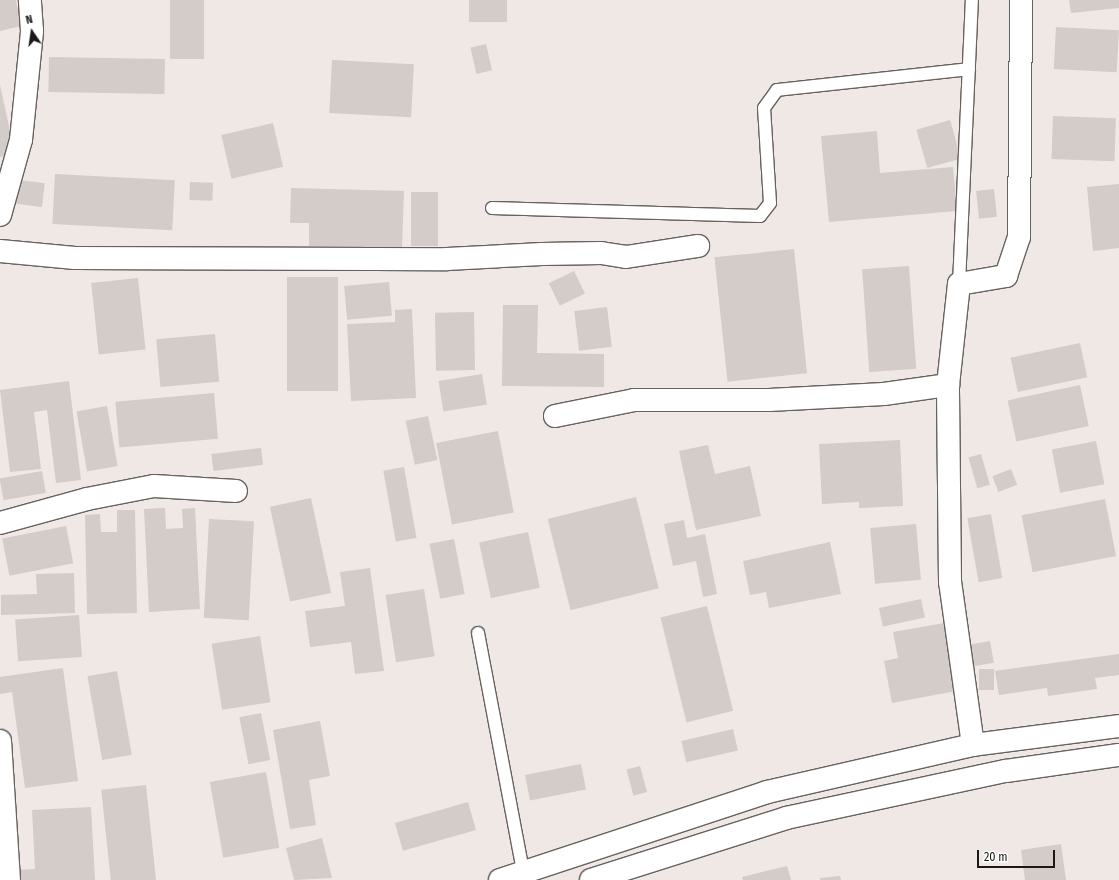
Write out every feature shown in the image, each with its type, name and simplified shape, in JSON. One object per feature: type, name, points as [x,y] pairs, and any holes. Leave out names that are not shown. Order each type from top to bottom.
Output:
[{"type":"street","points":[[0,215],[21,140],[32,31],[30,0]]},
{"type":"street","points":[[973,745],[950,582],[948,385],[959,284],[1006,276],[1019,237],[1021,0]]},
{"type":"street","points":[[0,251],[75,258],[447,259],[542,254],[601,254],[626,257],[698,246]]},
{"type":"street","points":[[555,416],[634,400],[769,400],[884,394],[948,385]]},
{"type":"street","points":[[0,523],[87,499],[154,486],[236,491]]},
{"type":"street","points":[[500,880],[767,792],[973,745],[1119,726]]},
{"type":"street","points":[[0,740],[10,880]]},
{"type":"street","points":[[591,880],[786,818],[1006,771],[1119,756]]},
{"type":"lane","points":[[959,284],[972,0]]},
{"type":"lane","points":[[492,208],[760,216],[770,203],[764,108],[777,90],[969,69]]},
{"type":"lane","points":[[478,633],[523,872]]},
{"type":"building","points":[[0,0],[16,0],[21,26],[0,31]]},
{"type":"building","points":[[170,0],[204,0],[204,59],[170,59]]},
{"type":"building","points":[[469,0],[507,0],[507,22],[469,22]]},
{"type":"building","points":[[1069,0],[1119,0],[1119,8],[1071,13]]},
{"type":"building","points":[[1056,27],[1119,30],[1117,72],[1054,69]]},
{"type":"building","points":[[486,44],[492,70],[476,74],[470,48]]},
{"type":"building","points":[[49,57],[165,59],[164,94],[48,92]]},
{"type":"building","points":[[332,60],[414,64],[411,117],[329,113]]},
{"type":"building","points":[[0,85],[15,154],[0,157]]},
{"type":"building","points":[[1053,116],[1116,118],[1114,161],[1051,159]]},
{"type":"building","points":[[950,120],[961,158],[927,168],[916,130]]},
{"type":"building","points":[[273,123],[283,167],[231,179],[221,135]]},
{"type":"building","points":[[877,131],[880,173],[953,167],[957,211],[829,222],[821,136]]},
{"type":"building","points":[[55,174],[175,180],[172,230],[52,224]]},
{"type":"building","points":[[19,180],[45,183],[42,207],[16,204]]},
{"type":"building","points":[[190,182],[213,183],[212,201],[189,200]]},
{"type":"building","points":[[1119,184],[1119,248],[1093,251],[1087,187]]},
{"type":"building","points":[[291,188],[404,191],[402,248],[309,246],[309,223],[290,223]]},
{"type":"building","points":[[994,189],[997,217],[979,219],[976,191]]},
{"type":"building","points":[[411,192],[438,192],[438,246],[411,246]]},
{"type":"building","points":[[794,249],[807,373],[728,382],[714,257]]},
{"type":"building","points":[[909,266],[916,369],[869,372],[862,269]]},
{"type":"building","points":[[574,271],[585,293],[560,306],[549,283]]},
{"type":"building","points":[[287,277],[338,277],[338,391],[287,391]]},
{"type":"building","points":[[138,278],[146,350],[99,355],[91,283]]},
{"type":"building","points":[[389,282],[392,316],[347,320],[344,286]]},
{"type":"building","points":[[503,305],[538,305],[537,353],[604,354],[604,387],[502,386]]},
{"type":"building","points":[[607,307],[612,347],[579,351],[574,311]]},
{"type":"building","points":[[412,309],[416,398],[351,401],[347,324],[395,322],[395,310]]},
{"type":"building","points":[[474,312],[475,370],[436,371],[435,313]]},
{"type":"building","points":[[215,334],[219,382],[160,387],[156,339]]},
{"type":"building","points":[[1080,343],[1087,377],[1018,392],[1011,358]]},
{"type":"building","points":[[482,374],[487,405],[443,412],[439,381]]},
{"type":"building","points":[[69,381],[81,480],[56,483],[47,410],[34,412],[41,469],[10,472],[0,390]]},
{"type":"building","points":[[1080,385],[1089,426],[1016,441],[1008,400]]},
{"type":"building","points":[[214,393],[218,439],[119,447],[115,402]]},
{"type":"building","points":[[107,406],[118,466],[87,471],[76,411]]},
{"type":"building","points":[[428,416],[437,460],[415,465],[406,421]]},
{"type":"building","points":[[498,431],[514,512],[452,524],[436,443]]},
{"type":"building","points":[[900,440],[903,506],[859,508],[859,502],[822,504],[819,444]]},
{"type":"building","points":[[1096,441],[1104,484],[1060,493],[1052,450]]},
{"type":"building","points":[[708,445],[715,474],[750,466],[761,516],[696,530],[679,451]]},
{"type":"building","points":[[261,448],[263,465],[213,471],[211,454]]},
{"type":"building","points":[[981,454],[990,485],[977,488],[969,458]]},
{"type":"building","points":[[404,467],[417,538],[396,542],[383,471]]},
{"type":"building","points":[[1011,469],[1017,485],[998,492],[992,476]]},
{"type":"building","points":[[42,471],[46,493],[3,500],[0,478]]},
{"type":"building","points":[[636,497],[659,588],[570,610],[548,519]]},
{"type":"building","points":[[311,498],[331,593],[290,602],[270,507]]},
{"type":"building","points":[[1105,499],[1116,556],[1033,572],[1022,515]]},
{"type":"building","points":[[165,508],[166,529],[183,528],[182,509],[195,508],[200,609],[149,612],[144,509]]},
{"type":"building","points":[[117,510],[135,510],[137,613],[87,614],[85,515],[100,514],[101,532],[117,532]]},
{"type":"building","points":[[991,514],[1002,578],[979,582],[967,518]]},
{"type":"building","points":[[209,519],[254,521],[249,620],[204,618]]},
{"type":"building","points":[[684,520],[687,538],[705,534],[717,594],[703,597],[696,561],[673,566],[664,524]]},
{"type":"building","points":[[916,524],[921,580],[875,584],[870,528]]},
{"type":"building","points":[[66,526],[73,563],[9,576],[2,538]]},
{"type":"building","points":[[528,532],[540,588],[491,598],[479,542]]},
{"type":"building","points":[[454,539],[465,594],[440,599],[429,544]]},
{"type":"building","points":[[830,542],[841,594],[769,608],[766,592],[750,595],[743,561]]},
{"type":"building","points":[[370,568],[384,671],[355,674],[351,642],[310,647],[305,611],[345,606],[340,572]]},
{"type":"building","points":[[74,573],[75,613],[1,615],[1,595],[37,594],[36,574]]},
{"type":"building","points":[[424,589],[435,656],[396,662],[385,595]]},
{"type":"building","points":[[921,599],[925,618],[883,627],[879,608]]},
{"type":"building","points":[[707,606],[733,711],[687,722],[660,618]]},
{"type":"building","points":[[79,615],[82,657],[18,661],[15,619]]},
{"type":"building","points":[[944,623],[956,691],[892,703],[884,661],[898,658],[893,632]]},
{"type":"building","points":[[260,636],[270,702],[222,710],[212,644]]},
{"type":"building","points":[[990,641],[994,663],[974,666],[970,644]]},
{"type":"building","points":[[1119,654],[1119,675],[1095,678],[1097,689],[1048,696],[1047,688],[999,695],[995,671]]},
{"type":"building","points":[[63,668],[78,781],[25,788],[12,692],[0,694],[0,677]]},
{"type":"building","points":[[979,669],[994,669],[994,690],[979,690]]},
{"type":"building","points":[[117,671],[132,755],[102,760],[87,676]]},
{"type":"building","points":[[261,713],[270,760],[249,764],[239,717]]},
{"type":"building","points":[[320,721],[330,776],[309,780],[316,825],[290,829],[273,730]]},
{"type":"building","points":[[733,729],[738,750],[686,762],[681,741]]},
{"type":"building","points":[[581,764],[586,790],[530,800],[525,775]]},
{"type":"building","points":[[640,766],[647,792],[633,796],[626,770]]},
{"type":"building","points":[[266,772],[279,848],[223,858],[210,782]]},
{"type":"building","points":[[146,785],[156,880],[111,880],[101,790]]},
{"type":"building","points":[[468,802],[476,830],[403,851],[395,823]]},
{"type":"building","points":[[91,807],[95,880],[15,880],[14,870],[35,869],[32,810]]},
{"type":"building","points":[[322,838],[332,878],[294,880],[286,848]]},
{"type":"building","points":[[1061,844],[1066,880],[1025,880],[1021,850]]},
{"type":"building","points":[[787,866],[791,880],[743,880],[742,877]]},
{"type":"building","points":[[840,876],[841,880],[820,880],[820,878]]}]
